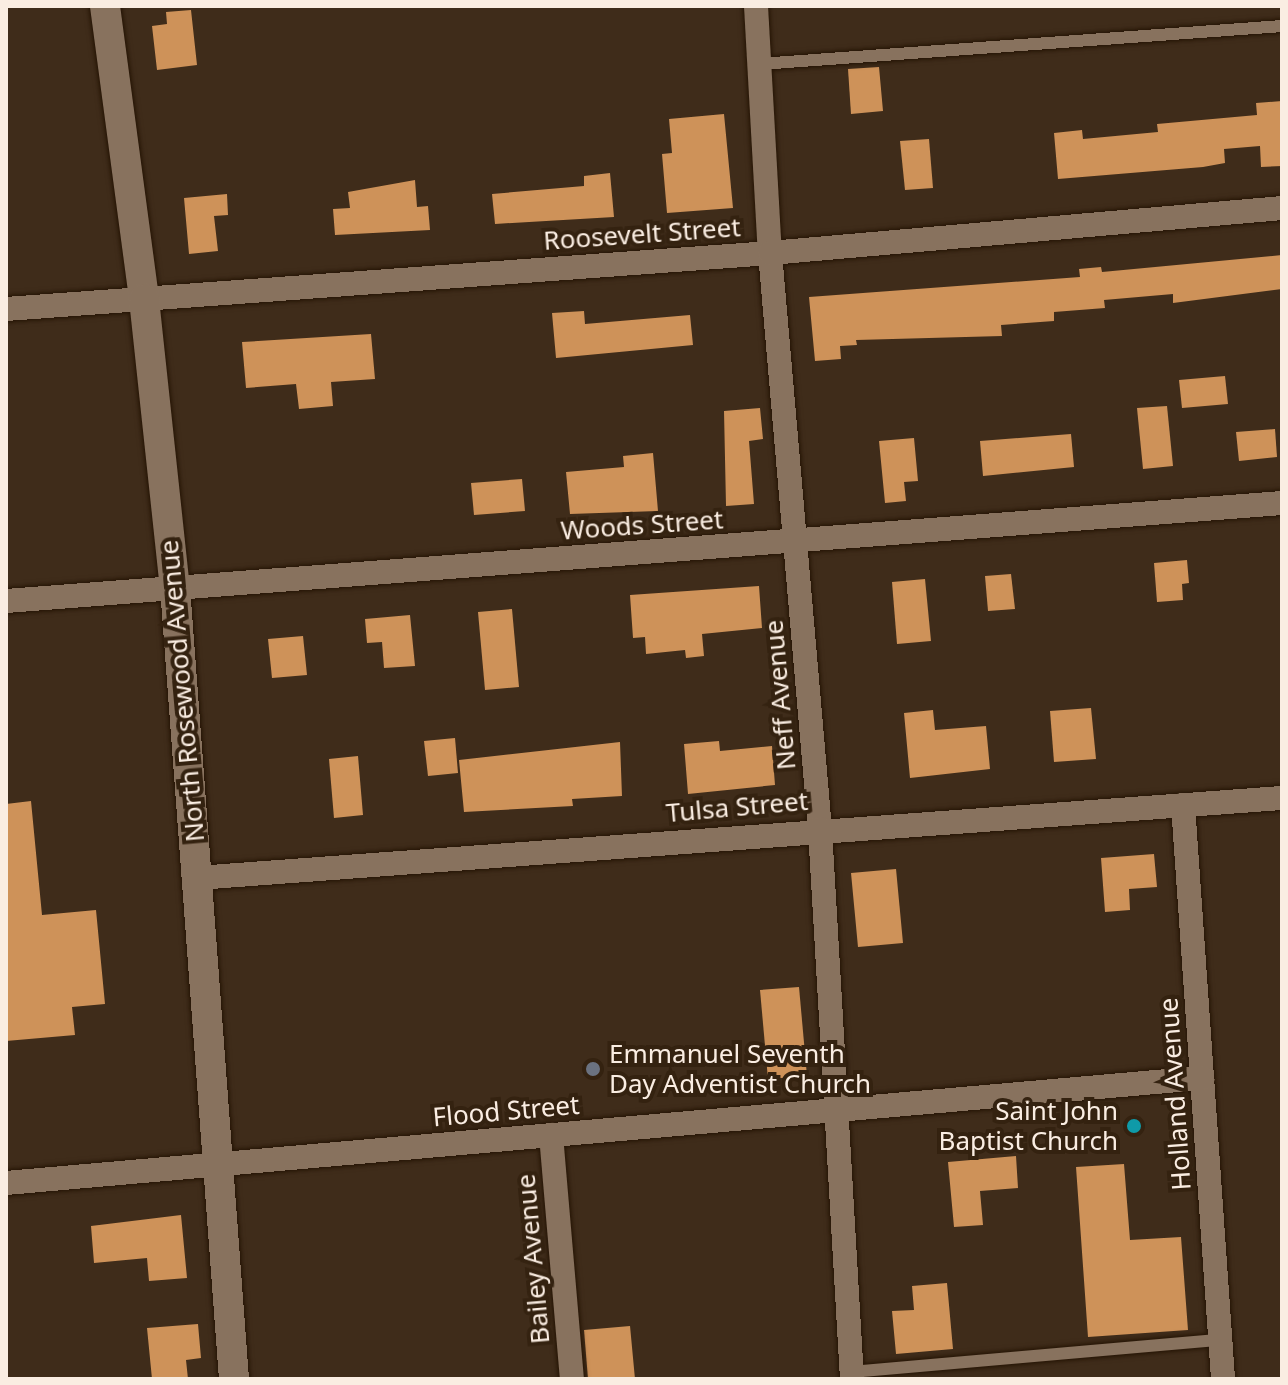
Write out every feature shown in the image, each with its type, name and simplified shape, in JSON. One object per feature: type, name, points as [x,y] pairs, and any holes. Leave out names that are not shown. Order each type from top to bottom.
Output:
[{"type":"street","name":"North Rosewood Avenue","points":[[105,6],[144,299],[175,587],[234,1379]]},
{"type":"street","name":"Neff Avenue","points":[[756,6],[770,253],[820,829],[832,1112],[852,1376]]},
{"type":"street","name":"Roosevelt Street","points":[[6,309],[770,253],[1282,208]]},
{"type":"street","name":"Woods Street","points":[[6,601],[1282,503]]},
{"type":"street","name":"Tulsa Street","points":[[197,878],[820,829],[1282,798]]},
{"type":"street","name":"Holland Avenue","points":[[1183,805],[1223,1379]]},
{"type":"street","name":"Flood Street","points":[[6,1183],[1202,1078]]},
{"type":"street","name":"Bailey Avenue","points":[[551,1135],[572,1379]]},
{"type":"lane","points":[[760,64],[1282,26]]},
{"type":"lane","points":[[852,1376],[1220,1340]]},
{"type":"building","points":[[191,10],[197,65],[157,70],[152,26],[167,24],[166,12]]},
{"type":"building","points":[[879,67],[883,111],[851,114],[848,69]]},
{"type":"building","points":[[1282,101],[1282,166],[1261,167],[1260,146],[1224,149],[1225,163],[1203,167],[1058,179],[1054,133],[1082,130],[1083,139],[1158,132],[1157,124],[1257,115],[1256,103]]},
{"type":"building","points":[[724,114],[733,208],[667,213],[662,154],[672,153],[669,119]]},
{"type":"building","points":[[929,139],[933,188],[905,190],[900,141]]},
{"type":"building","points":[[610,173],[614,217],[495,224],[492,194],[584,186],[584,176]]},
{"type":"building","points":[[415,180],[417,207],[428,206],[430,230],[335,235],[333,209],[350,208],[348,192]]},
{"type":"building","points":[[227,194],[228,215],[214,216],[218,251],[189,254],[184,198]]},
{"type":"building","points":[[1282,255],[1282,289],[1173,303],[1173,294],[1104,300],[1105,308],[1054,312],[1054,321],[1001,325],[1002,336],[856,340],[857,345],[840,346],[841,359],[815,361],[809,297],[1080,277],[1079,269],[1101,267],[1102,272]]},
{"type":"building","points":[[584,311],[585,324],[690,315],[693,345],[556,358],[552,313]]},
{"type":"building","points":[[371,334],[375,379],[331,382],[333,406],[299,409],[296,384],[246,388],[242,342]]},
{"type":"building","points":[[1225,376],[1228,404],[1182,408],[1179,380]]},
{"type":"building","points":[[1167,406],[1173,466],[1143,469],[1137,408]]},
{"type":"building","points":[[760,408],[763,439],[749,441],[754,504],[726,506],[724,411]]},
{"type":"building","points":[[1275,429],[1277,457],[1239,461],[1236,432]]},
{"type":"building","points":[[1071,434],[1074,467],[983,476],[980,441]]},
{"type":"building","points":[[914,438],[918,481],[904,482],[906,501],[885,503],[879,441]]},
{"type":"building","points":[[653,453],[658,511],[570,514],[566,472],[624,467],[623,456]]},
{"type":"building","points":[[522,479],[525,511],[474,515],[471,483]]},
{"type":"building","points":[[1187,560],[1189,583],[1182,584],[1183,600],[1157,602],[1154,563]]},
{"type":"building","points":[[1011,574],[1015,609],[988,611],[985,576]]},
{"type":"building","points":[[925,579],[931,641],[897,644],[892,582]]},
{"type":"building","points":[[759,586],[762,628],[702,634],[704,656],[686,658],[685,650],[646,654],[645,637],[633,638],[630,595]]},
{"type":"building","points":[[512,609],[519,687],[485,690],[478,612]]},
{"type":"building","points":[[410,615],[415,666],[384,668],[382,642],[367,643],[365,619]]},
{"type":"building","points":[[303,636],[307,675],[272,678],[268,639]]},
{"type":"building","points":[[1091,708],[1096,759],[1054,762],[1050,711]]},
{"type":"building","points":[[933,710],[935,730],[986,726],[990,769],[910,778],[904,713]]},
{"type":"building","points":[[455,738],[458,773],[428,776],[424,741]]},
{"type":"building","points":[[719,741],[720,751],[772,746],[775,785],[688,794],[684,744]]},
{"type":"building","points":[[620,742],[622,796],[572,799],[573,806],[464,812],[459,760]]},
{"type":"building","points":[[358,756],[363,815],[334,818],[329,759]]},
{"type":"building","points":[[31,801],[42,915],[96,910],[105,1004],[72,1007],[75,1035],[6,1041],[6,804]]},
{"type":"building","points":[[1154,854],[1157,887],[1129,889],[1130,910],[1105,912],[1101,858]]},
{"type":"building","points":[[896,869],[903,943],[858,947],[851,873]]},
{"type":"building","points":[[799,987],[807,1076],[768,1079],[760,990]]},
{"type":"building","points":[[1016,1156],[1018,1188],[980,1191],[983,1225],[954,1227],[948,1162]]},
{"type":"building","points":[[1124,1164],[1130,1240],[1181,1237],[1188,1330],[1088,1337],[1076,1167]]},
{"type":"building","points":[[181,1215],[187,1278],[149,1281],[147,1258],[94,1263],[91,1226]]},
{"type":"building","points":[[947,1283],[953,1349],[896,1354],[892,1311],[914,1310],[912,1286]]},
{"type":"building","points":[[198,1324],[201,1358],[186,1360],[188,1379],[152,1379],[147,1328]]},
{"type":"building","points":[[630,1326],[635,1379],[588,1379],[584,1330]]},
{"type":"place","name":"Emmanuel Seventh Day Adventist Church","points":[[593,1069]]},
{"type":"place","name":"Saint John Baptist Church","points":[[1134,1126]]}]
